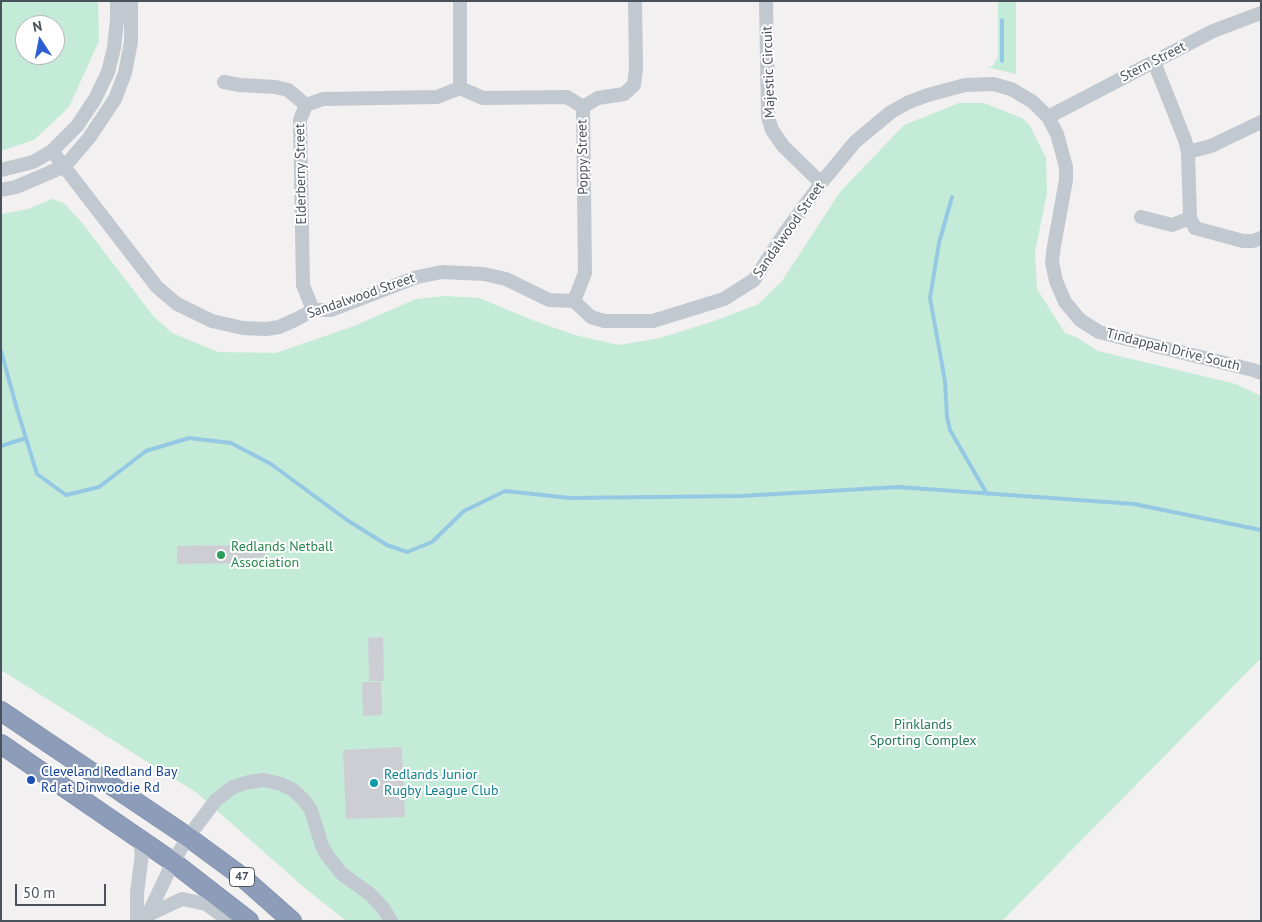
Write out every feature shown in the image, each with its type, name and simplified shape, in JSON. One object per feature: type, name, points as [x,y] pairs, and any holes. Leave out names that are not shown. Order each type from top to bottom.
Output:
[{"type":"highway","name":"47","points":[[1,711],[188,837],[241,876],[292,921]]},
{"type":"highway","name":"47","points":[[1,744],[173,862],[249,921]]},
{"type":"street","points":[[1,170],[33,162],[52,151],[77,126],[95,99],[108,72],[114,48],[117,20],[116,1]]},
{"type":"street","points":[[1,190],[16,188],[65,166],[89,138],[115,99],[125,73],[131,42],[131,1]]},
{"type":"street","points":[[460,1],[460,88]]},
{"type":"street","points":[[583,107],[598,98],[624,94],[634,85],[636,69],[635,1]]},
{"type":"street","name":"Majestic Circuit","points":[[766,1],[768,117],[772,130],[783,146],[821,183]]},
{"type":"street","name":"Stern Street","points":[[1048,117],[1213,31],[1261,13]]},
{"type":"street","points":[[1154,62],[1188,152],[1190,218],[1195,228],[1243,241],[1253,241],[1261,238]]},
{"type":"street","points":[[224,82],[288,90],[306,105]]},
{"type":"street","name":"Sandalwood Street","points":[[52,151],[157,287],[177,304],[212,321],[243,328],[279,327],[312,310],[331,310],[417,277],[442,272],[484,274],[506,279],[549,300],[574,301],[591,318],[604,321],[653,321],[724,298],[754,280],[821,183],[855,142],[891,112],[909,102],[956,87],[979,83],[1011,89]]},
{"type":"street","name":"Elderberry Street","points":[[312,310],[303,285],[300,120],[306,105],[323,99],[437,97],[460,88]]},
{"type":"street","name":"Poppy Street","points":[[460,88],[483,98],[567,97],[583,107],[585,273],[574,301]]},
{"type":"street","name":"Tindappah Drive South","points":[[1011,89],[1033,102],[1048,117],[1057,134],[1066,167],[1066,180],[1052,262],[1056,281],[1065,302],[1080,320],[1099,332],[1261,373]]},
{"type":"street","points":[[1188,152],[1211,146],[1261,122]]},
{"type":"street","points":[[1141,217],[1172,225],[1190,218]]},
{"type":"street","points":[[143,919],[188,837],[216,800],[234,787],[264,780],[281,784],[293,790],[303,799],[311,810],[324,851],[342,874],[370,894],[383,908],[390,921]]},
{"type":"street","points":[[139,838],[142,854],[137,893],[143,919]]},
{"type":"street","points":[[143,919],[182,898],[206,904],[230,921]]},
{"type":"green space","points":[[1,1],[98,1],[99,41],[69,107],[34,140],[1,151]]},
{"type":"green space","points":[[998,1],[1016,1],[1016,74],[987,67],[993,66],[998,56]]},
{"type":"green space","name":"Pinklands Sporting Complex","points":[[959,103],[984,103],[1022,118],[1030,126],[1046,158],[1047,193],[1035,252],[1037,289],[1065,333],[1076,337],[1098,351],[1236,384],[1261,396],[1261,658],[1002,921],[346,921],[306,889],[197,793],[1,670],[1,214],[28,209],[52,199],[64,203],[83,224],[154,317],[172,333],[218,352],[276,353],[354,326],[416,299],[445,296],[479,298],[575,335],[619,345],[660,338],[757,305],[782,281],[840,192],[904,125]]},
{"type":"building","name":"Redlands Netball Association","points":[[252,545],[252,547],[265,552],[265,557],[252,558],[252,563],[177,564],[177,546]]},
{"type":"building","points":[[383,637],[384,681],[369,681],[368,638]]},
{"type":"building","points":[[362,682],[381,682],[382,715],[363,716]]},
{"type":"building","name":"Redlands Junior Rugby League Club","points":[[402,747],[405,817],[346,819],[343,750]]},
{"type":"waterway","points":[[1002,20],[1002,61]]},
{"type":"waterway","points":[[952,197],[939,243],[930,298],[945,381],[947,417],[950,430],[987,494]]},
{"type":"waterway","points":[[1,351],[37,474],[66,495],[99,487],[146,451],[189,438],[231,443],[271,464],[347,520],[387,545],[407,552],[432,542],[464,511],[505,491],[570,498],[741,496],[898,487],[1134,504],[1261,530]]},
{"type":"waterway","points":[[1,446],[26,438]]},
{"type":"place","name":"Redlands Netball Association","points":[[221,555]]},
{"type":"place","name":"Cleveland Redland Bay Rd at Dinwoodie Rd","points":[[31,780]]},
{"type":"place","name":"Redlands Junior Rugby League Club","points":[[374,783]]}]
